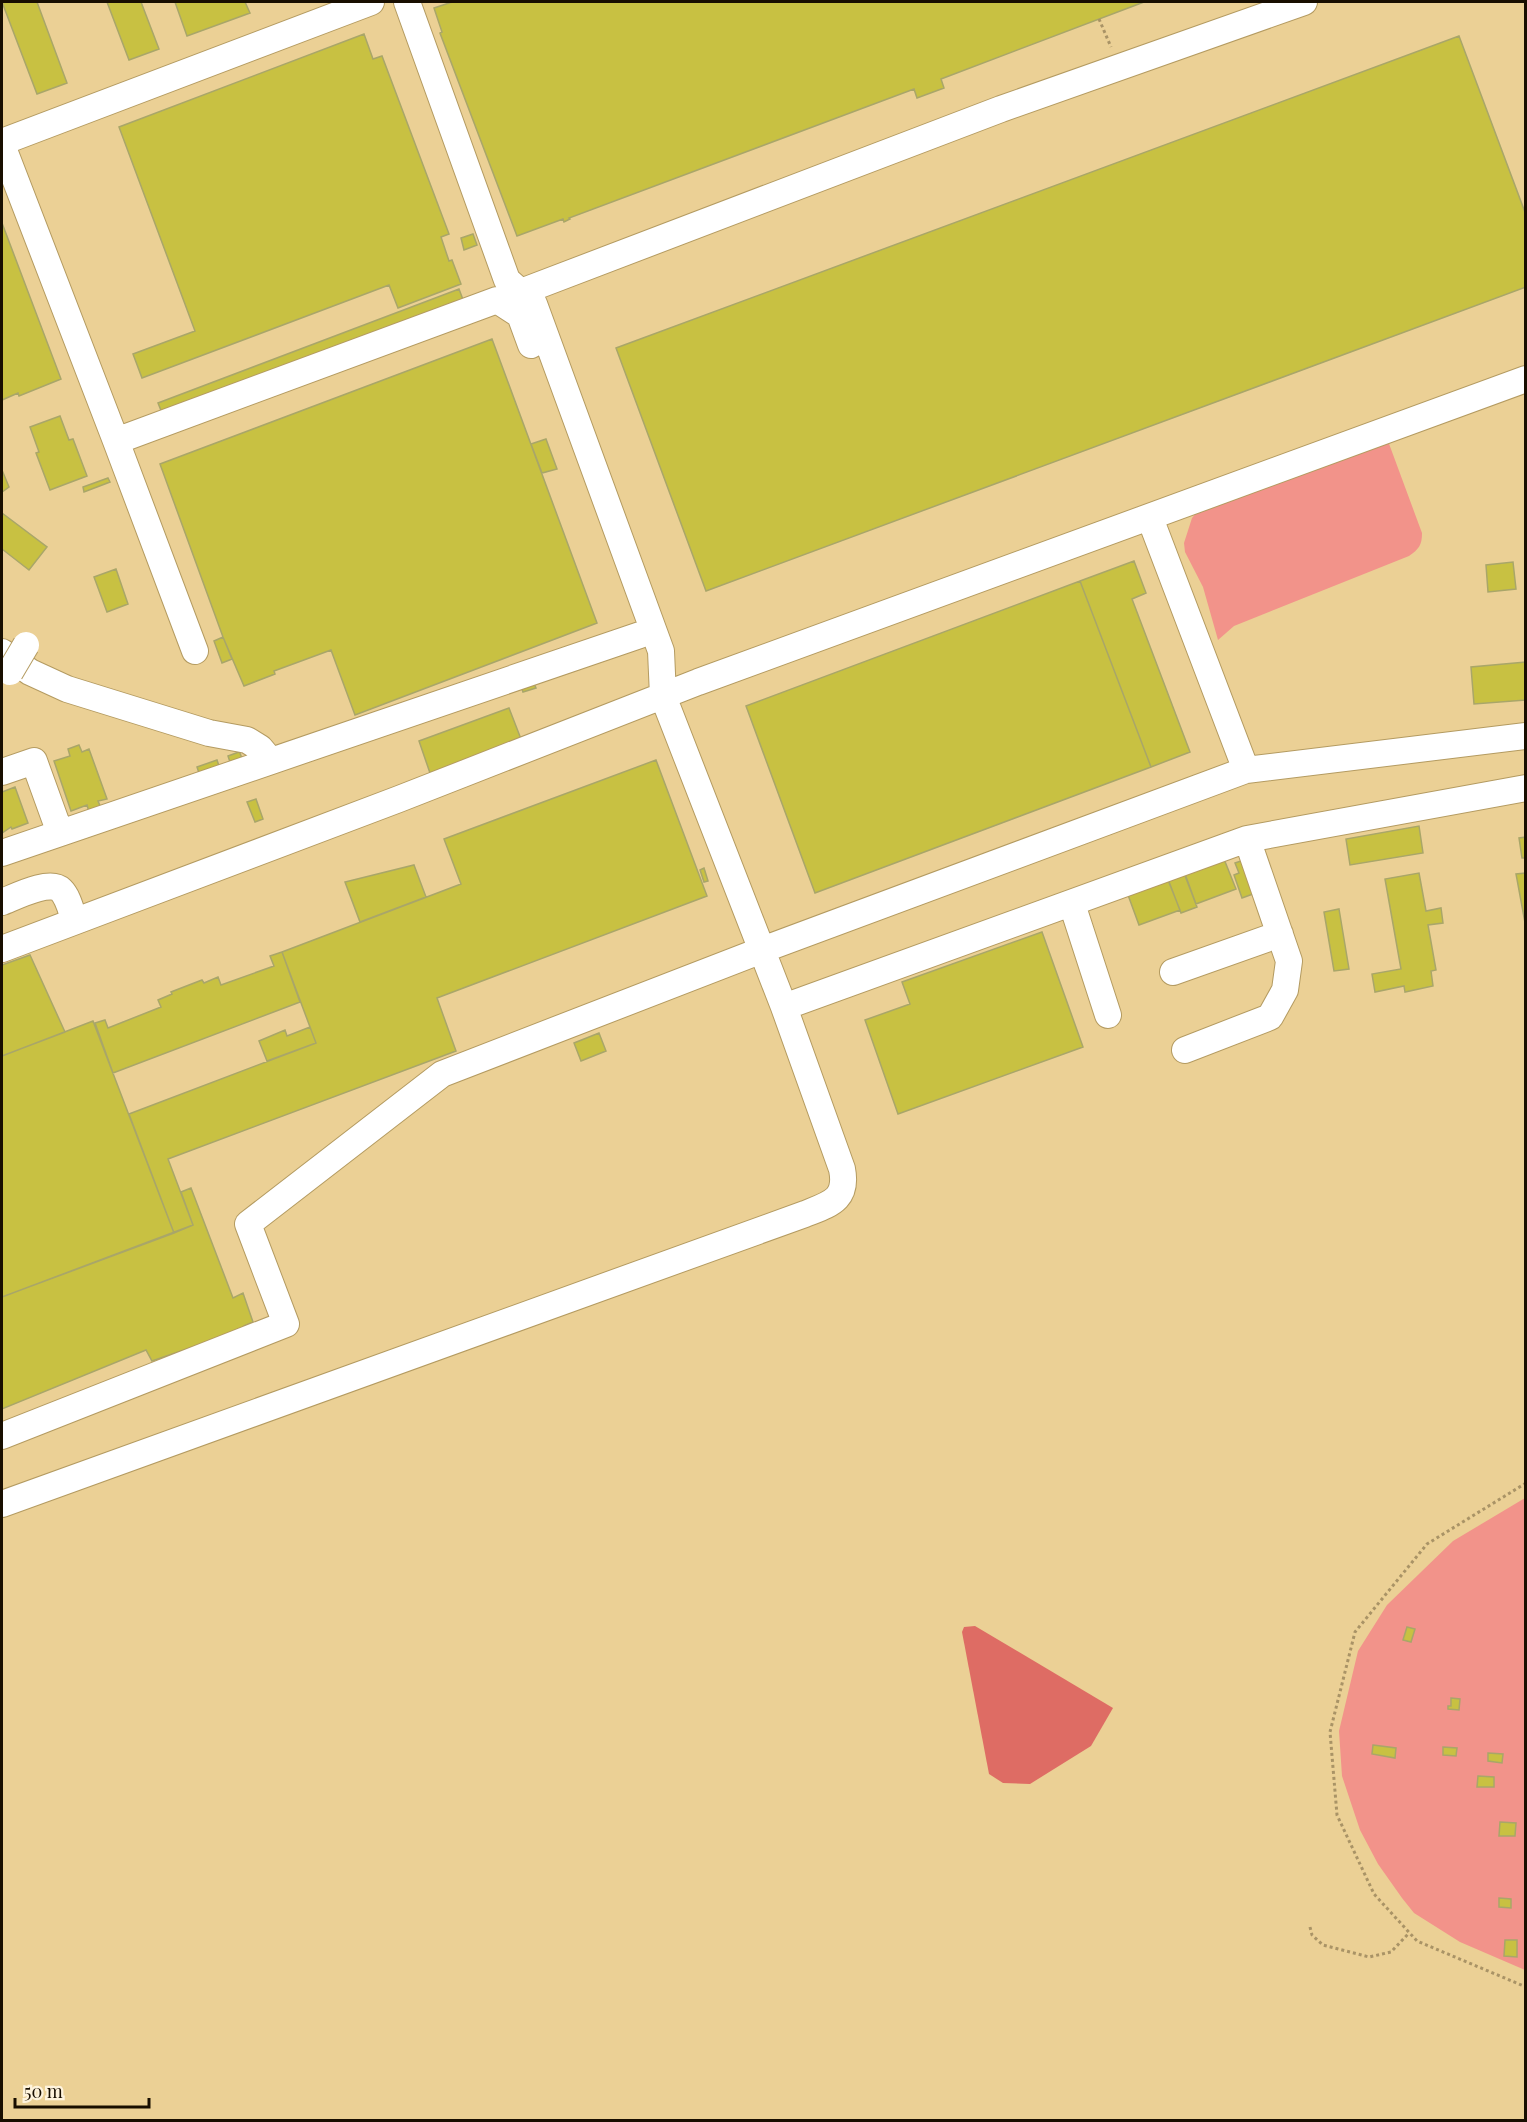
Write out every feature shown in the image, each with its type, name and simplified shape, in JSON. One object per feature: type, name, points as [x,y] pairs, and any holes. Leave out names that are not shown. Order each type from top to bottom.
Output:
[{"type":"lane","points":[[195,651],[2,144],[371,2]]},
{"type":"lane","points":[[407,2],[507,280],[534,304],[661,651],[663,696]]},
{"type":"lane","points":[[521,292],[1001,109],[1304,2]]},
{"type":"lane","points":[[2,1504],[794,1218],[832,1202],[841,1194],[843,1187],[842,1168],[784,1008],[663,696],[520,315],[497,300],[116,441]]},
{"type":"lane","points":[[2,949],[399,799],[663,696],[1526,379]]},
{"type":"lane","points":[[1150,518],[1246,770]]},
{"type":"lane","points":[[2,854],[640,635]]},
{"type":"lane","points":[[4,670],[26,645]]},
{"type":"lane","points":[[4,670],[30,672],[67,689],[208,733],[247,740],[260,748],[271,761]]},
{"type":"lane","points":[[2,1437],[286,1324],[248,1224],[442,1074],[762,950],[1246,770],[1526,736]]},
{"type":"lane","points":[[2,772],[34,761],[60,833]]},
{"type":"lane","points":[[784,1008],[1247,839],[1526,788]]},
{"type":"lane","points":[[1185,1050],[1270,1017],[1285,990],[1289,961],[1247,839]]},
{"type":"lane","points":[[2,902],[41,888],[56,887],[62,891],[75,921]]},
{"type":"lane","points":[[1072,904],[1108,1015]]},
{"type":"lane","points":[[1173,972],[1280,934]]},
{"type":"path","points":[[1099,18],[1111,48]]},
{"type":"path","points":[[1526,1483],[1427,1544],[1354,1632],[1330,1732],[1337,1815],[1374,1894],[1416,1941],[1526,1987]]},
{"type":"path","points":[[1310,1927],[1312,1935],[1323,1945],[1369,1957],[1391,1952],[1409,1933]]},
{"type":"shaded area","points":[[1388,441],[1422,533],[1418,549],[1409,556],[1234,626],[1218,640],[1203,587],[1185,552],[1184,543],[1192,518],[1197,512]]},
{"type":"shaded area","points":[[1525,1498],[1525,1970],[1460,1942],[1414,1913],[1402,1898],[1378,1864],[1360,1830],[1342,1776],[1339,1731],[1358,1651],[1387,1605],[1453,1541]]},
{"type":"shaded area","points":[[975,1626],[1113,1708],[1091,1746],[1030,1784],[1003,1783],[989,1774],[962,1632],[964,1627]]},
{"type":"building","points":[[2,2],[37,2],[67,83],[37,94]]},
{"type":"building","points":[[107,2],[141,2],[159,49],[129,60]]},
{"type":"building","points":[[175,2],[245,2],[250,13],[187,36]]},
{"type":"building","points":[[452,2],[1144,2],[941,79],[944,88],[917,98],[914,89],[569,218],[564,222],[563,219],[517,236],[440,33],[442,32],[434,8]]},
{"type":"building","points":[[364,34],[373,59],[382,56],[449,234],[441,237],[449,261],[452,260],[461,284],[398,308],[389,285],[142,378],[133,354],[195,331],[119,127]]},
{"type":"building","points":[[1459,36],[1526,215],[1526,287],[706,591],[616,348]]},
{"type":"building","points":[[2,223],[61,379],[19,396],[18,393],[2,400]]},
{"type":"building","points":[[473,234],[477,245],[464,250],[461,238]]},
{"type":"building","points":[[459,289],[465,305],[164,418],[158,403]]},
{"type":"building","points":[[492,339],[597,623],[355,715],[331,650],[274,671],[275,674],[244,686],[223,637],[160,464]]},
{"type":"building","points":[[60,416],[69,440],[73,439],[87,476],[50,490],[36,453],[39,452],[30,427]]},
{"type":"building","points":[[546,439],[557,469],[542,473],[531,444]]},
{"type":"building","points":[[2,470],[9,487],[2,492]]},
{"type":"building","points":[[108,478],[110,482],[84,492],[83,487]]},
{"type":"building","points":[[2,513],[47,547],[29,570],[2,549]]},
{"type":"building","points":[[1134,561],[1146,593],[1132,599],[1190,752],[1151,767],[1080,581]]},
{"type":"building","points":[[1513,562],[1516,589],[1488,592],[1486,565]]},
{"type":"building","points":[[116,569],[128,604],[107,612],[94,577]]},
{"type":"building","points":[[1080,581],[1151,767],[815,893],[746,706]]},
{"type":"building","points":[[223,637],[232,659],[222,663],[214,641]]},
{"type":"building","points":[[1526,662],[1526,700],[1474,704],[1471,667]]},
{"type":"building","points":[[533,681],[536,688],[523,692],[521,686]]},
{"type":"building","points":[[509,708],[521,739],[430,773],[419,741]]},
{"type":"building","points":[[79,745],[82,752],[89,749],[107,799],[98,801],[101,808],[89,812],[87,805],[71,811],[54,761],[70,756],[68,749]]},
{"type":"building","points":[[238,748],[243,761],[231,765],[228,756],[239,752]]},
{"type":"building","points":[[217,760],[220,769],[200,776],[197,767]]},
{"type":"building","points":[[656,760],[707,896],[437,998],[456,1051],[168,1159],[193,1225],[174,1233],[129,1114],[316,1043],[282,952],[461,884],[444,839]]},
{"type":"building","points":[[15,787],[28,823],[12,829],[11,827],[2,833],[2,792]]},
{"type":"building","points":[[256,799],[263,819],[255,822],[247,802]]},
{"type":"building","points":[[1419,826],[1423,853],[1350,865],[1346,839]]},
{"type":"building","points":[[1526,837],[1526,858],[1522,858],[1519,838]]},
{"type":"building","points":[[1224,859],[1236,889],[1196,904],[1185,874]]},
{"type":"building","points":[[1244,860],[1253,894],[1242,898],[1234,875],[1239,873],[1235,863]]},
{"type":"building","points":[[414,865],[426,897],[360,922],[345,882]]},
{"type":"building","points":[[704,868],[708,881],[704,882],[700,870]]},
{"type":"building","points":[[1184,873],[1197,907],[1181,913],[1168,879]]},
{"type":"building","points":[[1419,873],[1426,911],[1441,908],[1443,923],[1428,925],[1436,970],[1431,971],[1433,986],[1405,992],[1404,986],[1375,992],[1372,974],[1401,969],[1385,879]]},
{"type":"building","points":[[1526,873],[1526,928],[1516,874]]},
{"type":"building","points":[[1168,880],[1180,910],[1139,925],[1128,895]]},
{"type":"building","points":[[1339,909],[1349,969],[1334,971],[1324,912]]},
{"type":"building","points":[[1042,932],[1083,1047],[898,1114],[865,1020],[910,1004],[902,982]]},
{"type":"building","points":[[282,952],[300,1002],[113,1073],[95,1023],[105,1020],[108,1028],[161,1007],[158,1000],[172,994],[171,992],[202,980],[204,983],[218,977],[221,985],[274,966],[270,956]]},
{"type":"building","points":[[30,955],[65,1032],[2,1056],[2,965]]},
{"type":"building","points":[[93,1021],[174,1233],[2,1297],[2,1056]]},
{"type":"building","points":[[310,1027],[316,1043],[267,1061],[259,1041],[285,1030],[287,1036]]},
{"type":"building","points":[[599,1033],[606,1051],[581,1061],[574,1043]]},
{"type":"building","points":[[191,1188],[233,1298],[243,1293],[253,1322],[244,1326],[245,1329],[152,1361],[146,1350],[2,1409],[2,1297],[193,1225],[181,1192]]},
{"type":"building","points":[[1407,1627],[1415,1629],[1411,1642],[1403,1640]]},
{"type":"building","points":[[1451,1698],[1460,1699],[1459,1710],[1448,1709],[1448,1706],[1451,1706]]},
{"type":"building","points":[[1373,1745],[1396,1748],[1395,1758],[1372,1754]]},
{"type":"building","points":[[1443,1747],[1457,1748],[1456,1756],[1443,1755]]},
{"type":"building","points":[[1488,1753],[1503,1754],[1502,1763],[1488,1761]]},
{"type":"building","points":[[1478,1776],[1494,1777],[1494,1787],[1477,1787]]},
{"type":"building","points":[[1500,1822],[1516,1823],[1515,1836],[1499,1836]]},
{"type":"building","points":[[1499,1898],[1511,1899],[1511,1908],[1499,1907]]},
{"type":"building","points":[[1505,1940],[1517,1940],[1517,1957],[1504,1956]]}]
